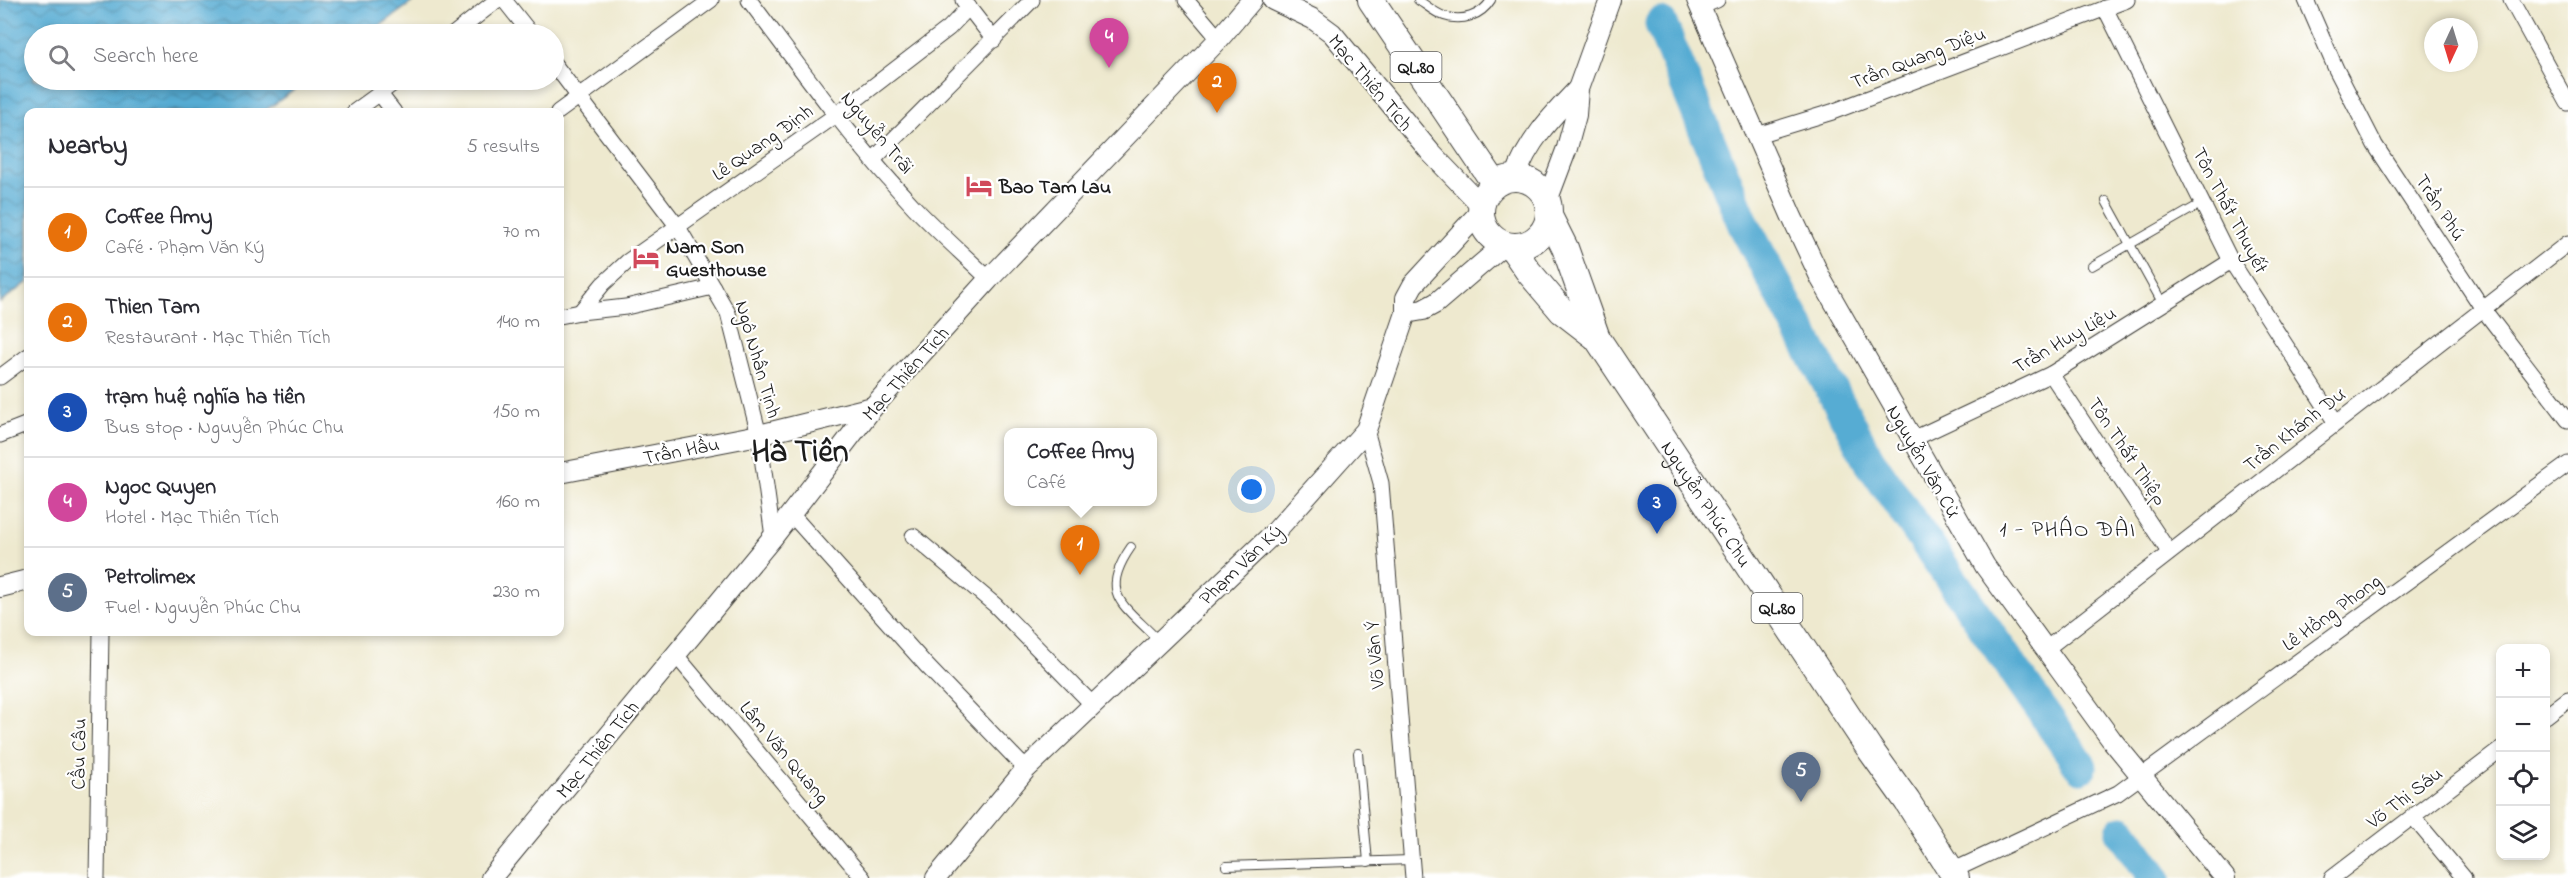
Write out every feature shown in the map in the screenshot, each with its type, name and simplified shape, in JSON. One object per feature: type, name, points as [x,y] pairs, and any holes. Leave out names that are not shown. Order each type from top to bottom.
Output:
[{"type":"highway","name":"QL.80","points":[[1371,0],[1493,195]]},
{"type":"highway","points":[[1533,183],[1548,208],[1540,235],[1532,242],[1508,245],[1495,240],[1487,232],[1493,195],[1533,183]]},
{"type":"highway","name":"Nguyễn Phúc Chu","points":[[1548,208],[1569,258],[1597,338],[1954,874]]},
{"type":"highway","name":"Nguyễn Phúc Chu","points":[[1508,245],[1562,311],[1597,338]]},
{"type":"street","points":[[467,24],[497,0]]},
{"type":"street","points":[[504,0],[523,24]]},
{"type":"street","points":[[564,108],[711,0]]},
{"type":"street","name":"Nguyễn Trãi","points":[[749,0],[873,160],[914,207],[989,279]]},
{"type":"street","points":[[873,160],[1032,0]]},
{"type":"street","points":[[1186,0],[1219,39]]},
{"type":"street","name":"Mạc Thiên Tích","points":[[491,878],[773,537],[873,407],[989,279],[1219,39],[1252,0]]},
{"type":"street","name":"Mạc Thiên Tích","points":[[1273,0],[1313,19],[1332,33],[1366,71],[1425,146],[1493,195]]},
{"type":"street","points":[[1548,208],[1576,115],[1578,89],[1610,0]]},
{"type":"street","name":"Trần Quang Diệu","points":[[1757,135],[1832,112],[2127,0]]},
{"type":"street","name":"Trần Phú","points":[[2306,0],[2336,69],[2374,145],[2483,309],[2568,420]]},
{"type":"street","points":[[2511,0],[2568,103]]},
{"type":"street","name":"Nguyễn Văn Cừ","points":[[1704,2],[1757,135],[1821,279],[1985,566],[2111,739],[2225,878]]},
{"type":"street","points":[[966,4],[994,40]]},
{"type":"street","name":"Lê Quang Định","points":[[580,312],[619,269],[836,115],[949,28],[966,4]]},
{"type":"street","name":"Tôn Thất Thuyết","points":[[2105,8],[2231,261],[2336,423]]},
{"type":"street","name":"Ngô Nhân Tịnh","points":[[564,77],[678,227],[728,313],[759,435],[773,537]]},
{"type":"street","name":"Phạm Văn Ký","points":[[936,878],[1026,769],[1275,532],[1366,430],[1406,313],[1406,298],[1413,285],[1520,163],[1536,136],[1578,89]]},
{"type":"street","points":[[360,108],[385,90]]},
{"type":"street","points":[[380,94],[391,108]]},
{"type":"street","name":"Trần Khánh Dư","points":[[2046,649],[2568,243]]},
{"type":"street","points":[[1406,313],[1423,310],[1436,303],[1508,245]]},
{"type":"street","name":"Trần Huy Liệu","points":[[1911,440],[2051,374],[2231,261]]},
{"type":"street","points":[[564,315],[626,307],[713,287]]},
{"type":"street","points":[[0,377],[24,359]]},
{"type":"street","name":"Tôn Thất Thiệp","points":[[2051,374],[2169,552]]},
{"type":"street","name":"Trần Hầu","points":[[564,472],[759,435],[873,407]]},
{"type":"street","points":[[0,435],[24,426]]},
{"type":"street","name":"Võ Văn Ý","points":[[1366,430],[1381,483],[1413,878]]},
{"type":"street","name":"Lê Hồng Phong","points":[[1954,874],[2118,794],[2568,464]]},
{"type":"street","points":[[791,514],[926,665],[1026,769]]},
{"type":"street","points":[[913,536],[995,605],[1093,705]]},
{"type":"street","points":[[0,587],[24,581]]},
{"type":"street","name":"Cầu Câu","points":[[97,878],[101,636]]},
{"type":"street","name":"Lâm Văn Quang","points":[[675,654],[863,878]]},
{"type":"street","points":[[2550,713],[2566,703]]},
{"type":"street","name":"Võ Thị Sáu","points":[[2332,878],[2497,752]]},
{"type":"street","points":[[2413,817],[2464,878]]},
{"type":"lane","points":[[1418,0],[1444,16],[1469,18],[1486,8],[1491,0]]},
{"type":"lane","points":[[2106,201],[2163,304]]},
{"type":"lane","points":[[2092,266],[2202,203]]},
{"type":"lane","points":[[1131,547],[1118,566],[1114,582],[1117,596],[1160,641]]},
{"type":"lane","points":[[1358,753],[1368,862]]},
{"type":"lane","points":[[1226,866],[1411,860]]},
{"type":"water","points":[[0,0],[415,0],[383,24],[24,24],[24,90],[294,90],[269,108],[24,108],[24,285],[0,302]]},
{"type":"waterway","points":[[1661,24],[1744,225],[1869,460],[2081,767]]},
{"type":"waterway","points":[[2122,832],[2155,878]]},
{"type":"place","name":"Ngoc Quyen","points":[[1109,68]]},
{"type":"place","name":"Thien Tam","points":[[1217,113]]},
{"type":"place","name":"Bao Tam Lau","points":[[979,186]]},
{"type":"place","name":"Nam Son Guesthouse","points":[[646,258]]},
{"type":"place","name":"trạm huệ nghĩa ha tiên","points":[[1657,534]]},
{"type":"place","name":"Coffee Amy","points":[[1080,575]]},
{"type":"place","name":"Petrolimex","points":[[1801,802]]},
{"type":"district","name":"Hà Tiên","points":[[800,450]]},
{"type":"district","name":"1 - PHÁO ĐÀI","points":[[2068,528]]}]
